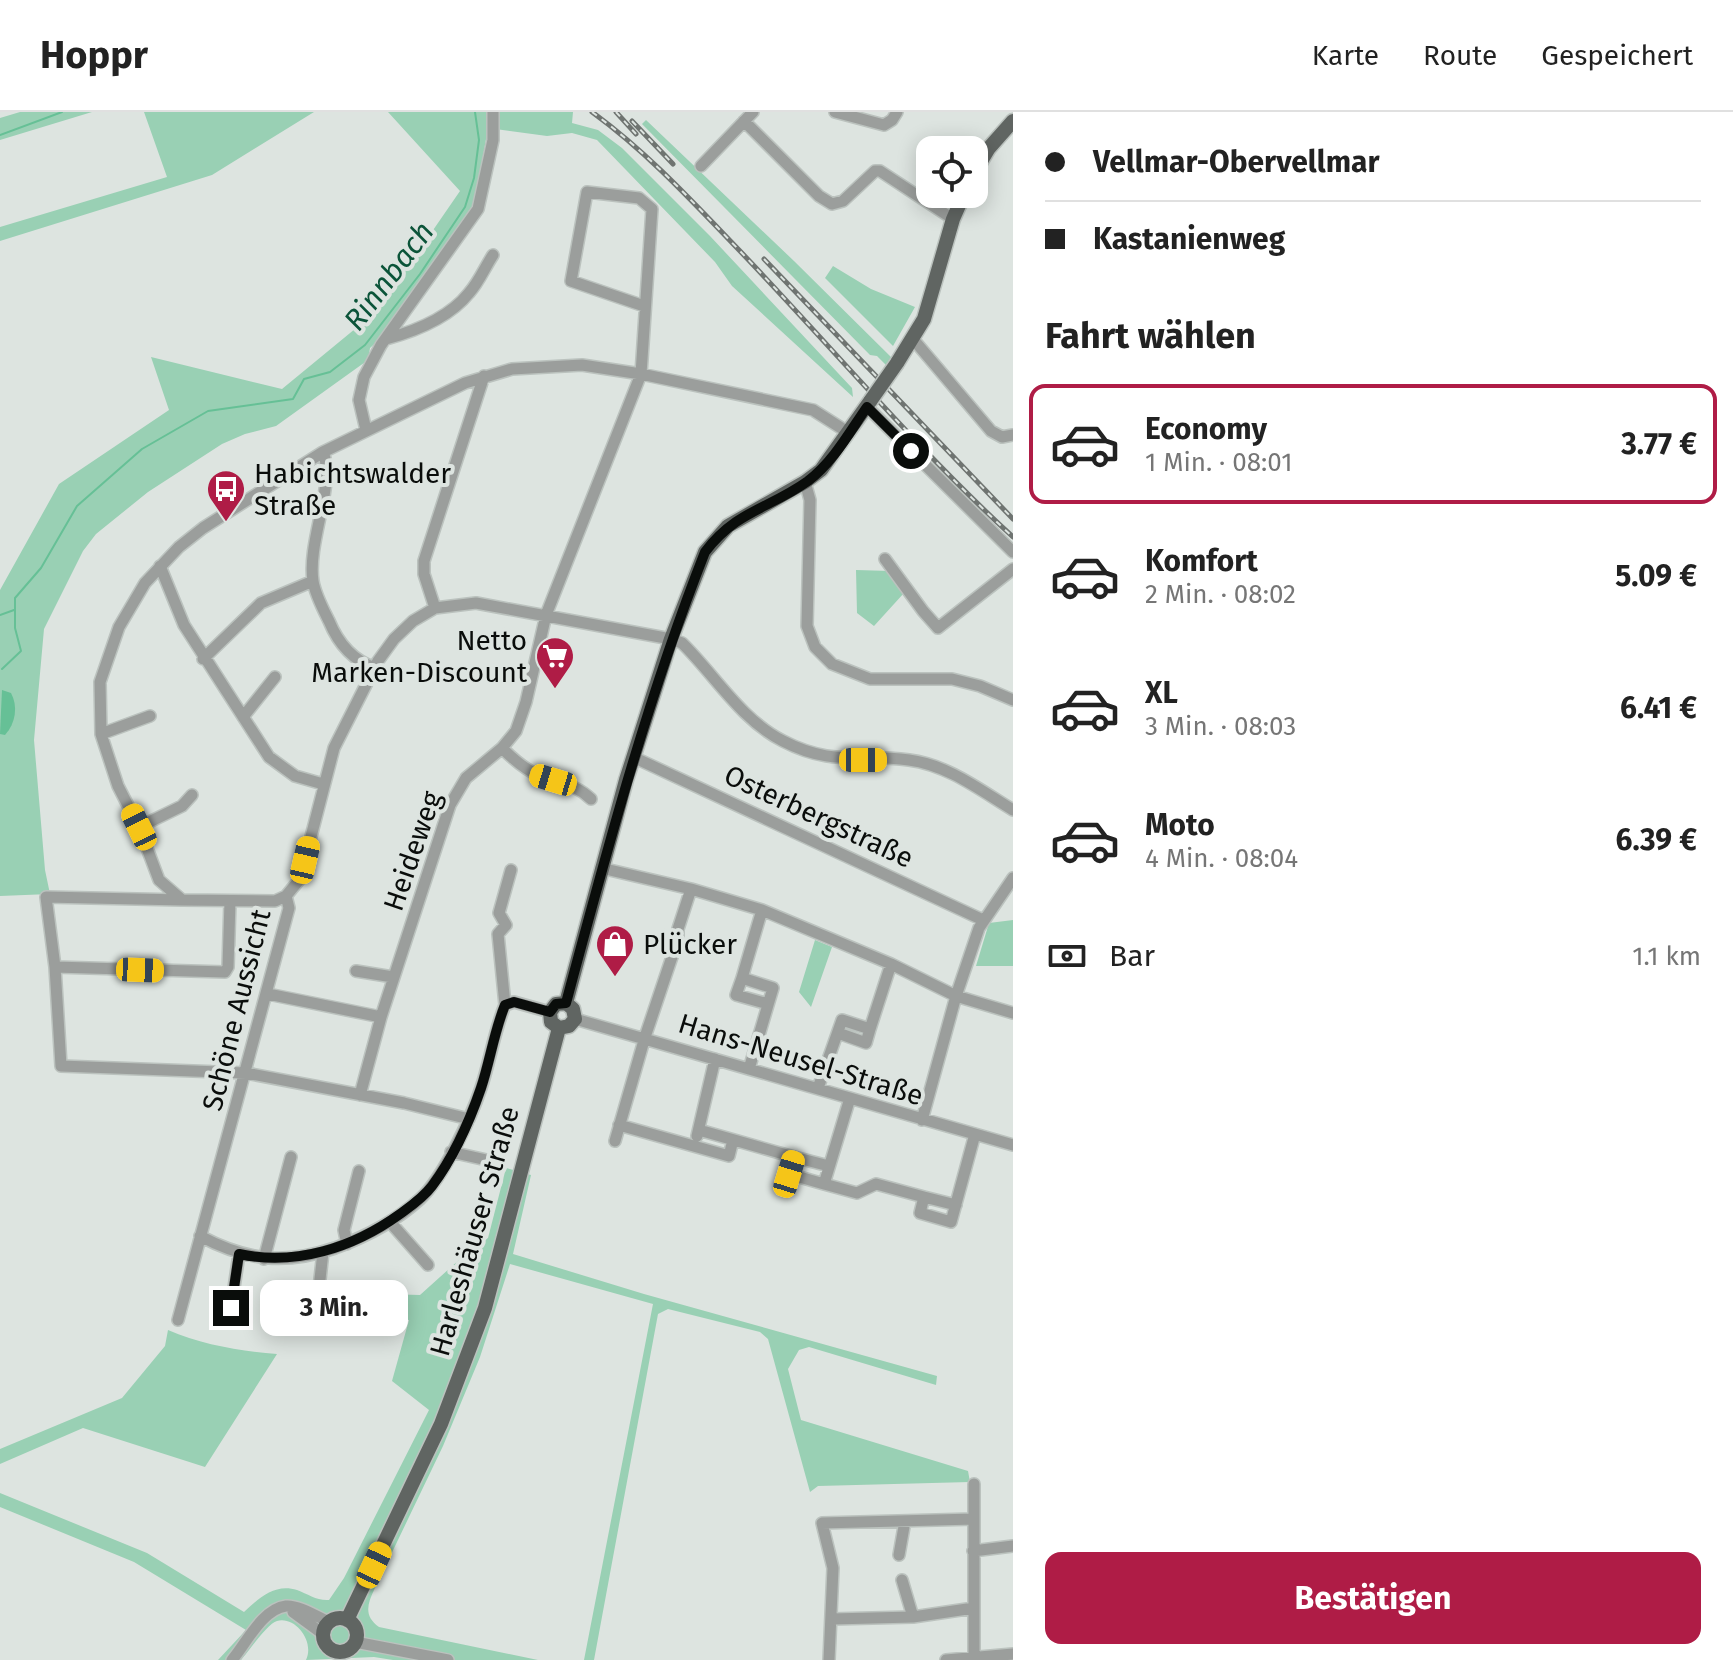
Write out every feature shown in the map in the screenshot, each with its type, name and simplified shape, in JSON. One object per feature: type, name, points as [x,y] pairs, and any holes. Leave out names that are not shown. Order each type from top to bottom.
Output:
[{"type":"main road","points":[[988,150],[1013,121]]},
{"type":"main road","points":[[566,1003],[633,757],[671,639],[705,552],[728,526],[805,482],[831,460],[913,339],[934,292],[958,208]]},
{"type":"main road","points":[[566,1003],[573,1009],[575,1019],[569,1026],[555,1022],[556,1004],[566,1003]]},
{"type":"main road","name":"Harleshäuser Straße","points":[[347,1620],[441,1424],[485,1308],[555,1022]]},
{"type":"main road","points":[[338,1618],[347,1620],[355,1627],[355,1642],[345,1651],[328,1655],[326,1628],[338,1618]]},
{"type":"street","points":[[366,430],[359,400],[364,377],[386,340],[478,209],[493,140],[493,112]]},
{"type":"street","points":[[835,112],[884,125],[897,112]]},
{"type":"street","points":[[701,166],[748,116],[819,196],[832,204],[843,201],[875,171],[880,171],[953,219]]},
{"type":"street","name":"Heideweg","points":[[360,1095],[393,977],[450,805],[466,778],[502,748],[516,731],[526,702],[546,615],[641,374],[652,209],[639,198],[587,192],[571,281],[644,306]]},
{"type":"street","points":[[386,340],[417,331],[444,314],[469,294],[493,255]]},
{"type":"street","points":[[913,339],[991,431],[1002,437],[1013,436]]},
{"type":"street","points":[[182,900],[159,880],[139,827],[118,786],[101,734],[100,682],[119,627],[145,583],[203,528],[323,452],[465,383],[512,369],[582,365],[641,374],[813,410],[849,433]]},
{"type":"street","points":[[435,608],[424,574],[424,561],[484,376]]},
{"type":"street","points":[[869,404],[1013,552]]},
{"type":"street","points":[[323,452],[328,471],[315,533],[313,581],[337,639],[360,663],[375,668]]},
{"type":"street","points":[[805,482],[810,500],[807,626],[815,647],[832,664],[870,679],[952,679],[980,686],[1013,700]]},
{"type":"street","points":[[885,559],[938,628],[1013,569]]},
{"type":"street","points":[[160,566],[184,625],[203,659],[269,757],[295,776],[323,784]]},
{"type":"street","points":[[203,659],[261,603],[313,581]]},
{"type":"street","name":"Schöne Aussicht","points":[[178,1320],[268,994],[289,908],[286,896],[300,879],[334,748],[375,668],[394,639],[413,621],[435,608],[476,603],[671,639]]},
{"type":"street","points":[[671,639],[682,643],[749,716],[781,740],[825,757],[906,759],[927,764],[951,772],[1013,810]]},
{"type":"street","points":[[243,717],[275,677]]},
{"type":"street","points":[[101,734],[150,716]]},
{"type":"street","points":[[502,748],[526,769],[569,784],[591,799]]},
{"type":"street","name":"Osterbergstraße","points":[[633,757],[983,920]]},
{"type":"street","points":[[139,827],[182,806],[192,795]]},
{"type":"street","points":[[601,868],[762,910],[891,964],[956,996],[1013,1013]]},
{"type":"street","points":[[200,1236],[239,1254],[264,1259],[323,1252],[347,1244],[390,1222],[432,1186],[469,1119],[505,1005],[498,934],[506,925],[499,913],[511,870]]},
{"type":"street","points":[[922,1120],[956,996],[983,920],[1013,878]]},
{"type":"street","points":[[615,1141],[691,889]]},
{"type":"street","points":[[286,896],[275,901],[46,897],[55,967],[59,1063],[65,1068],[246,1073],[469,1119]]},
{"type":"street","points":[[55,967],[225,972],[228,967],[230,901]]},
{"type":"street","points":[[762,910],[736,995],[768,1004]]},
{"type":"street","points":[[818,1088],[842,1020],[870,1029],[891,964]]},
{"type":"street","points":[[356,971],[393,977]]},
{"type":"street","points":[[742,978],[773,988],[749,1069]]},
{"type":"street","points":[[268,994],[381,1017]]},
{"type":"street","points":[[505,1005],[514,1002],[555,1022]]},
{"type":"street","name":"Hans-Neusel-Straße","points":[[575,1019],[922,1120],[1013,1143]]},
{"type":"street","points":[[694,1145],[715,1059]]},
{"type":"street","points":[[824,1184],[850,1098]]},
{"type":"street","points":[[619,1125],[729,1156],[733,1140]]},
{"type":"street","points":[[699,1130],[829,1166]]},
{"type":"street","points":[[924,1197],[920,1213],[951,1222],[975,1134]]},
{"type":"street","points":[[451,1152],[491,1161],[489,1170]]},
{"type":"street","points":[[264,1259],[291,1157]]},
{"type":"street","points":[[794,1157],[789,1174],[857,1193],[876,1184],[956,1205]]},
{"type":"street","points":[[347,1244],[344,1230],[359,1171]]},
{"type":"street","points":[[390,1222],[428,1265]]},
{"type":"street","points":[[317,1306],[323,1252]]},
{"type":"street","points":[[234,1313],[231,1308],[239,1254]]},
{"type":"street","points":[[974,1484],[974,1658]]},
{"type":"street","points":[[829,1660],[833,1568],[822,1523],[974,1519]]},
{"type":"street","points":[[899,1555],[905,1521]]},
{"type":"street","points":[[973,1551],[1013,1546]]},
{"type":"street","points":[[902,1580],[913,1617]]},
{"type":"street","points":[[232,1660],[272,1612],[286,1606],[296,1607],[326,1628]]},
{"type":"street","points":[[832,1619],[913,1617],[974,1608]]},
{"type":"street","points":[[355,1642],[448,1660]]},
{"type":"street","points":[[946,1660],[1013,1654]]},
{"type":"shaded area","points":[[20,112],[92,112],[0,140],[0,118]]},
{"type":"shaded area","points":[[144,112],[314,112],[212,175],[0,241],[0,227],[167,177]]},
{"type":"shaded area","points":[[388,112],[573,112],[572,123],[598,130],[622,148],[710,236],[852,388],[853,397],[732,286],[715,262],[597,140],[572,133],[547,136],[488,128],[474,207],[383,336],[370,348],[368,360],[276,426],[222,444],[148,492],[96,534],[83,551],[44,629],[34,740],[45,870],[50,894],[0,896],[0,590],[59,484],[169,410],[151,357],[282,389],[378,310],[460,191]]},
{"type":"shaded area","points":[[646,120],[892,358],[887,366],[877,356],[870,355],[642,124]]},
{"type":"shaded area","points":[[833,266],[871,289],[915,307],[893,346],[825,278]]},
{"type":"shaded area","points":[[856,570],[891,571],[904,593],[874,626],[857,613]]},
{"type":"shaded area","points":[[2,690],[11,693],[15,709],[14,720],[5,735],[0,734]]},
{"type":"shaded area","points":[[1013,920],[1013,966],[976,966],[989,923]]},
{"type":"shaded area","points":[[815,940],[832,947],[811,1007],[799,992]]},
{"type":"shaded area","points":[[506,1168],[531,1175],[513,1254],[937,1376],[936,1385],[809,1347],[799,1350],[788,1369],[801,1420],[968,1471],[970,1482],[818,1486],[810,1492],[768,1339],[760,1332],[668,1309],[658,1314],[594,1660],[584,1660],[653,1304],[510,1264],[480,1357],[443,1446],[372,1595],[368,1610],[379,1627],[538,1660],[393,1660],[374,1657],[306,1660],[306,1638],[296,1626],[284,1620],[268,1627],[241,1660],[218,1660],[246,1630],[134,1562],[0,1507],[0,1493],[147,1553],[244,1612],[275,1590],[289,1588],[329,1600],[344,1578],[429,1410],[392,1381],[409,1320],[397,1318],[364,1322],[363,1313],[383,1294],[420,1295],[488,1238]]},
{"type":"shaded area","points":[[168,1330],[194,1340],[277,1354],[205,1467],[83,1428],[0,1464],[0,1449],[122,1398],[165,1346]]},
{"type":"waterway","points":[[0,135],[62,112]]},
{"type":"waterway","name":"Rinnbach","points":[[2,669],[21,651],[15,628],[15,598],[41,568],[77,506],[142,449],[208,411],[293,399],[304,379],[330,372],[365,345],[420,274],[465,207],[474,178],[479,140],[475,112]]},
{"type":"waterway","name":"Rinnbach","points":[[0,615],[14,610]]},
{"type":"railway","points":[[592,112],[632,144],[686,195],[907,432],[1013,537]]},
{"type":"railway","points":[[616,112],[636,134]]},
{"type":"railway","points":[[632,121],[673,164]]},
{"type":"railway","points":[[764,259],[1013,519]]},
{"type":"place","name":"Habichtswalder Straße","points":[[226,523]]},
{"type":"place","name":"Netto Marken-Discount","points":[[555,690]]},
{"type":"place","name":"Plücker","points":[[615,978]]},
{"type":"route","points":[[231,1308],[239,1254],[264,1259],[323,1252],[347,1244],[390,1222],[419,1200],[432,1186],[469,1119],[505,1005],[514,1002],[550,1012],[556,1004],[566,1003],[626,780],[671,639],[705,552],[728,526],[821,470],[867,407],[911,451]]}]
